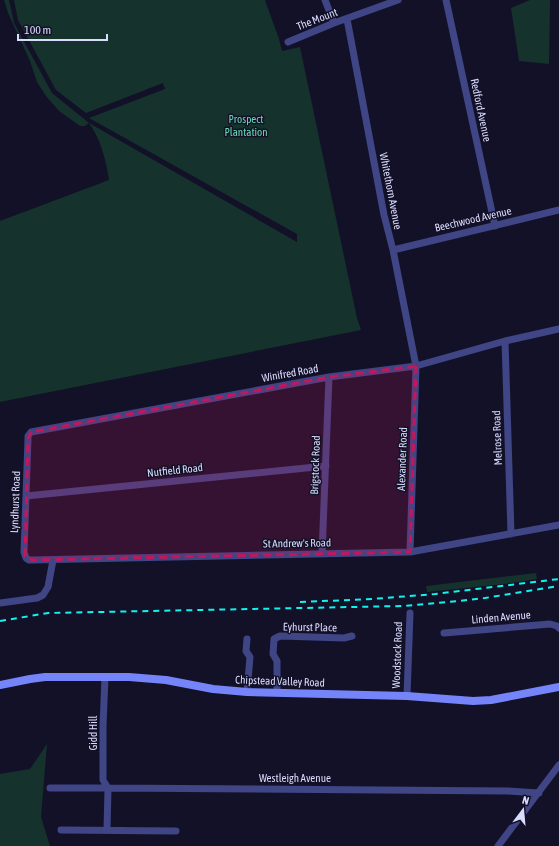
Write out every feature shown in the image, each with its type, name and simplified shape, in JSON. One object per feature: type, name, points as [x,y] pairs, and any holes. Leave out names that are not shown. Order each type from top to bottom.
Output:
[{"type":"main road","name":"Chipstead Valley Road","points":[[0,684],[45,677],[129,677],[166,680],[213,689],[247,692],[406,696],[464,701],[482,701],[559,687]]},
{"type":"street","points":[[325,0],[334,23]]},
{"type":"street","name":"The Mount","points":[[288,42],[334,23],[398,0]]},
{"type":"street","name":"Redford Avenue","points":[[446,0],[495,226]]},
{"type":"street","name":"Whitethorn Avenue","points":[[347,19],[384,215],[393,250],[416,366]]},
{"type":"street","name":"Beechwood Avenue","points":[[393,250],[559,210]]},
{"type":"street","name":"Winifred Road","points":[[28,439],[28,436],[34,431],[329,377],[416,366],[505,341],[559,329]]},
{"type":"street","name":"Melrose Road","points":[[505,341],[511,534]]},
{"type":"street","name":"Alexander Road","points":[[410,552],[416,366]]},
{"type":"street","name":"Brigstock Road","points":[[322,554],[329,377]]},
{"type":"street","name":"Lyndhurst Road","points":[[28,439],[24,555],[27,559],[32,560]]},
{"type":"street","name":"Nutfield Road","points":[[26,496],[326,466]]},
{"type":"street","name":"St Andrew's Road","points":[[32,560],[410,552],[559,525]]},
{"type":"street","points":[[0,603],[37,598],[43,595],[48,587],[53,560]]},
{"type":"street","name":"Woodstock Road","points":[[406,696],[410,614]]},
{"type":"street","name":"Linden Avenue","points":[[444,633],[550,624],[559,628]]},
{"type":"street","name":"Eyhurst Place","points":[[277,692],[277,661],[273,654],[274,640],[280,636],[344,638],[352,636]]},
{"type":"street","points":[[247,639],[246,651],[250,657],[247,692]]},
{"type":"street","name":"Gidd Hill","points":[[105,677],[103,726],[104,780],[108,788],[107,830]]},
{"type":"street","points":[[498,846],[559,765]]},
{"type":"street","name":"Westleigh Avenue","points":[[50,788],[508,791],[539,793]]},
{"type":"street","points":[[61,830],[176,831]]},
{"type":"highlighted area","points":[[416,366],[410,552],[32,560],[25,556],[28,439],[31,432],[329,377]]},
{"type":"green space","points":[[4,0],[9,0],[14,23],[52,93],[89,123],[85,126],[80,126],[59,111],[46,96],[37,82],[30,61],[8,13]]},
{"type":"green space","name":"Prospect Plantation","points":[[14,0],[265,0],[282,51],[300,47],[357,318],[361,330],[0,402],[0,221],[109,180],[102,150],[97,136],[89,123],[297,242],[297,234],[89,118],[165,89],[163,83],[86,113],[56,90],[18,20]]},
{"type":"green space","points":[[530,0],[550,0],[549,64],[519,61],[511,8]]},
{"type":"green space","points":[[536,573],[537,579],[504,584],[427,592],[426,586]]},
{"type":"green space","points":[[47,744],[41,817],[50,846],[0,846],[0,774],[30,769]]},
{"type":"railway","points":[[300,602],[372,599],[435,594],[559,579]]},
{"type":"railway","points":[[0,621],[48,613],[403,606],[485,598],[559,586]]}]
